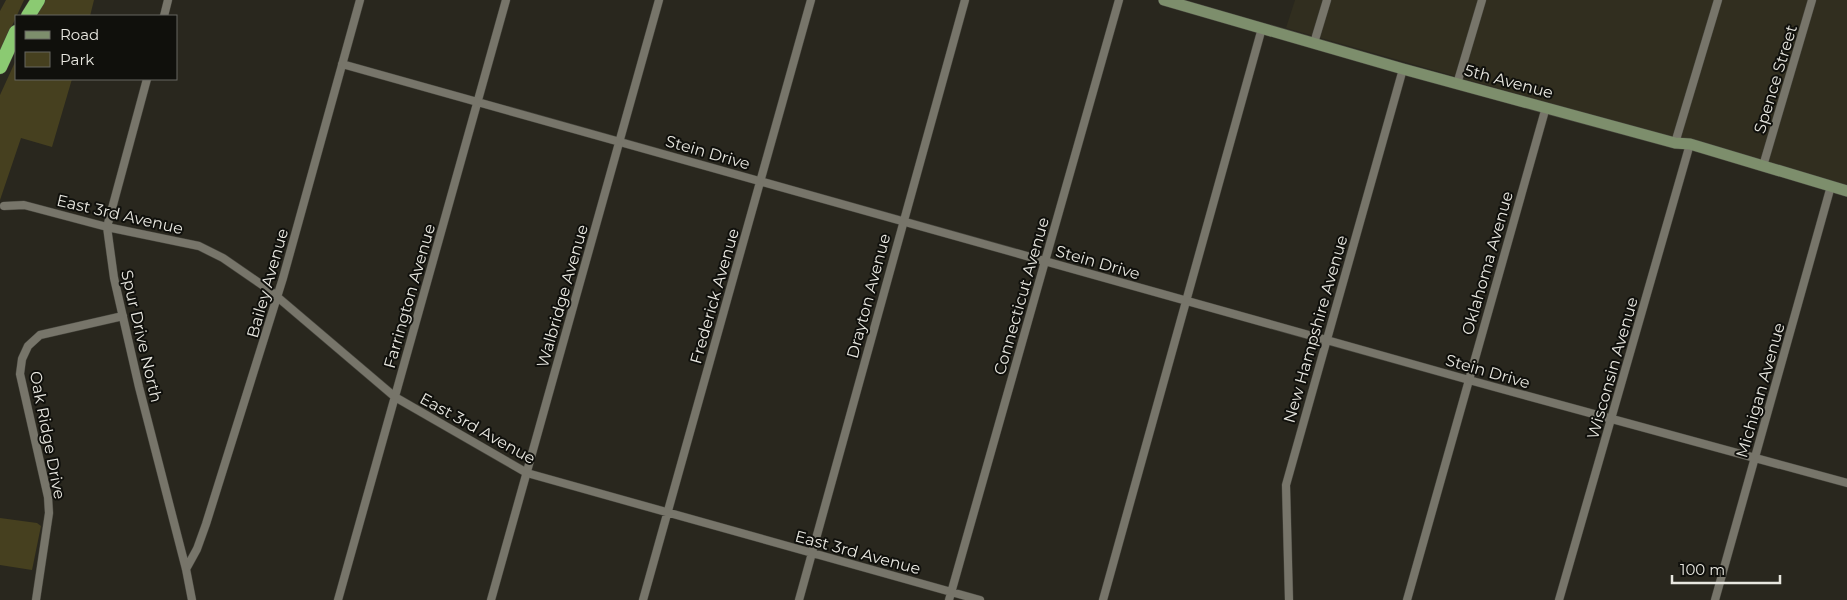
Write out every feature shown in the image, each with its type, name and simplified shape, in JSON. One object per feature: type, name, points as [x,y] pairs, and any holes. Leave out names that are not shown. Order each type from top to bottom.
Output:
[{"type":"highway","points":[[24,15],[31,0]]},
{"type":"highway","points":[[29,15],[38,0]]},
{"type":"highway","points":[[7,53],[15,34]]},
{"type":"highway","points":[[0,67],[15,38]]},
{"type":"main road","name":"5th Avenue","points":[[1165,0],[1457,84],[1675,143],[1690,144],[1847,191]]},
{"type":"street","points":[[164,15],[168,0]]},
{"type":"street","name":"Bailey Avenue","points":[[186,568],[197,549],[206,524],[278,298],[360,0]]},
{"type":"street","name":"Farrington Avenue","points":[[338,600],[506,0]]},
{"type":"street","name":"Walbridge Avenue","points":[[491,600],[621,142],[659,0]]},
{"type":"street","name":"Frederick Avenue","points":[[643,600],[811,0]]},
{"type":"street","name":"Drayton Avenue","points":[[799,600],[902,221],[965,0]]},
{"type":"street","name":"Connecticut Avenue","points":[[949,600],[1118,0]]},
{"type":"street","points":[[1314,43],[1327,0]]},
{"type":"street","points":[[1457,84],[1482,0]]},
{"type":"street","points":[[1675,143],[1718,0]]},
{"type":"street","name":"Spence Street","points":[[1763,166],[1812,0]]},
{"type":"street","points":[[1103,600],[1262,28]]},
{"type":"street","name":"Stein Drive","points":[[342,64],[1469,380],[1847,483]]},
{"type":"street","name":"New Hampshire Avenue","points":[[1289,600],[1286,485],[1403,69]]},
{"type":"street","name":"Spur Drive North","points":[[147,80],[107,227],[114,278],[122,316],[186,568],[192,600]]},
{"type":"street","name":"Oklahoma Avenue","points":[[1407,600],[1546,107]]},
{"type":"street","name":"Wisconsin Avenue","points":[[1560,600],[1690,144]]},
{"type":"street","name":"Michigan Avenue","points":[[1715,600],[1831,186]]},
{"type":"street","name":"East 3rd Avenue","points":[[4,206],[24,205],[107,227],[199,246],[223,258],[278,298],[395,397],[528,473],[980,600]]},
{"type":"street","name":"Oak Ridge Drive","points":[[36,600],[49,514],[48,497],[20,374],[22,359],[28,346],[40,335],[122,316]]},
{"type":"shaded area","points":[[1295,0],[1847,0],[1847,188],[1286,28]]},
{"type":"green space","points":[[6,0],[24,0],[17,15],[15,15],[15,20],[0,52],[0,11]]},
{"type":"green space","points":[[43,0],[94,0],[90,15],[36,15]]},
{"type":"green space","points":[[15,62],[15,80],[72,80],[52,147],[21,138],[0,200],[0,95]]},
{"type":"green space","points":[[0,518],[37,523],[41,526],[32,570],[0,565]]}]
